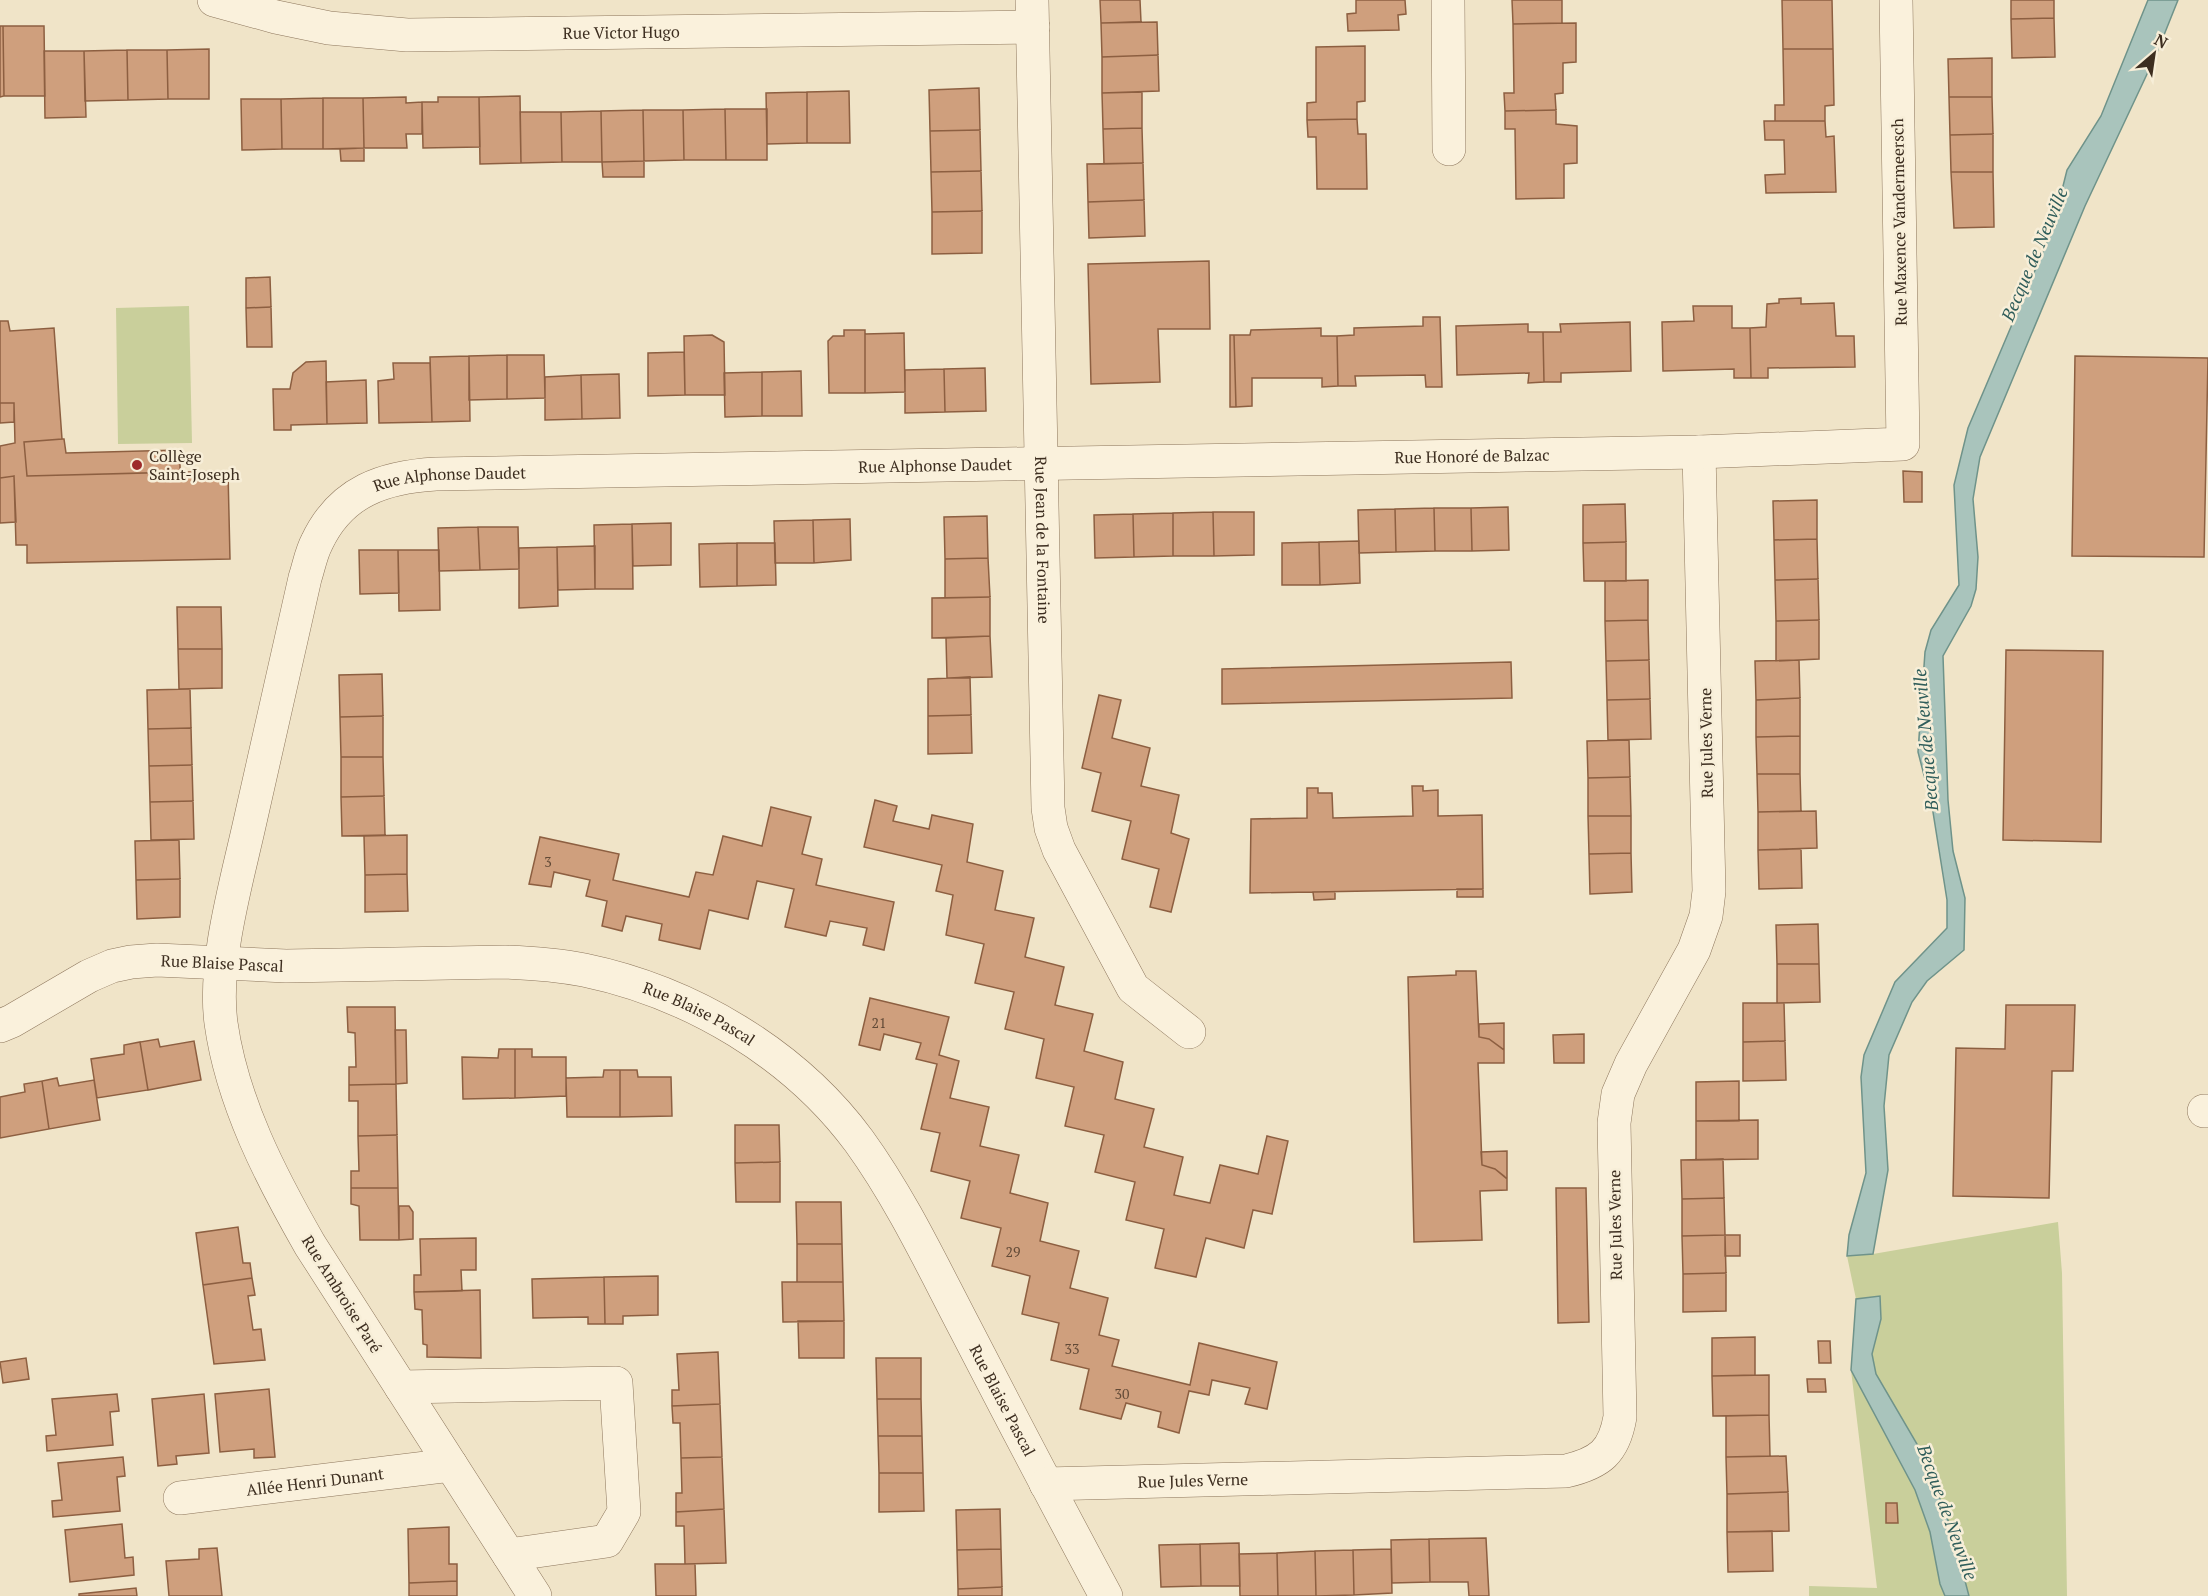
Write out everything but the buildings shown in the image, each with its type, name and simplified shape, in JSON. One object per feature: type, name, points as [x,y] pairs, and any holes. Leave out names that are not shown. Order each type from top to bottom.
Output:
[{"type":"street","name":"Rue Victor Hugo","points":[[214,0],[276,17],[329,14],[407,35],[1033,13]]},
{"type":"street","points":[[1448,0],[1449,149]]},
{"type":"street","name":"Rue Maxence Vandermeersch","points":[[1896,0],[1903,444]]},
{"type":"street","name":"Rue Jean de la Fontaine","points":[[1033,13],[1048,796],[1051,828],[1059,849],[1133,988],[1189,1032]]},
{"type":"street","name":"Rue Honoré de Balzac","points":[[1041,463],[1700,452],[1903,444]]},
{"type":"street","name":"Rue Jules Verne","points":[[1046,1484],[1555,1472],[1585,1466],[1601,1457],[1610,1448],[1617,1433],[1620,1417],[1614,1123],[1618,1094],[1631,1064],[1694,950],[1706,916],[1709,891],[1700,452]]},
{"type":"street","name":"Rue Alphonse Daudet","points":[[222,963],[232,900],[305,578],[316,543],[332,517],[353,498],[378,484],[405,476],[436,474],[1041,463]]},
{"type":"street","name":"Rue Blaise Pascal","points":[[0,1026],[89,976],[112,966],[157,960],[286,966],[505,962],[561,967],[613,977],[697,1010],[752,1040],[777,1057],[816,1093],[858,1139],[911,1226],[1106,1596]]},
{"type":"street","name":"Rue Ambroise Paré","points":[[222,963],[219,998],[221,1023],[230,1064],[257,1142],[278,1186],[310,1245],[536,1596]]},
{"type":"street","points":[[401,1387],[616,1383],[624,1512],[607,1541],[509,1556]]},
{"type":"street","name":"Allée Henri Dunant","points":[[180,1498],[451,1465]]},
{"type":"green space","points":[[189,306],[192,443],[118,444],[116,308]]},
{"type":"green space","points":[[2058,1222],[2062,1273],[2067,1596],[1969,1596],[1952,1531],[1924,1456],[1876,1374],[1872,1354],[1881,1319],[1880,1296],[1856,1299],[1847,1256],[1873,1254]]},
{"type":"green space","points":[[1851,1370],[1915,1490],[1930,1532],[1940,1584],[1945,1596],[1809,1596],[1809,1586],[1877,1588]]},
{"type":"water","name":"Becque de Neuville","points":[[2148,0],[2178,0],[2156,55],[2085,206],[1980,457],[1973,499],[1978,557],[1976,589],[1971,606],[1943,656],[1948,800],[1953,851],[1965,898],[1964,950],[1927,981],[1912,1002],[1889,1055],[1884,1106],[1888,1170],[1873,1254],[1847,1256],[1849,1235],[1866,1173],[1861,1077],[1864,1055],[1895,982],[1947,928],[1947,900],[1932,806],[1918,752],[1925,652],[1931,630],[1959,585],[1954,485],[1968,428],[2067,195],[2062,190],[2067,170],[2101,116]]},
{"type":"water","points":[[1880,1296],[1881,1319],[1872,1354],[1876,1374],[1924,1456],[1952,1531],[1969,1596],[1945,1596],[1940,1584],[1930,1532],[1915,1490],[1851,1370],[1856,1299]]},
{"type":"place","name":"Collège Saint-Joseph","points":[[137,465]]}]
